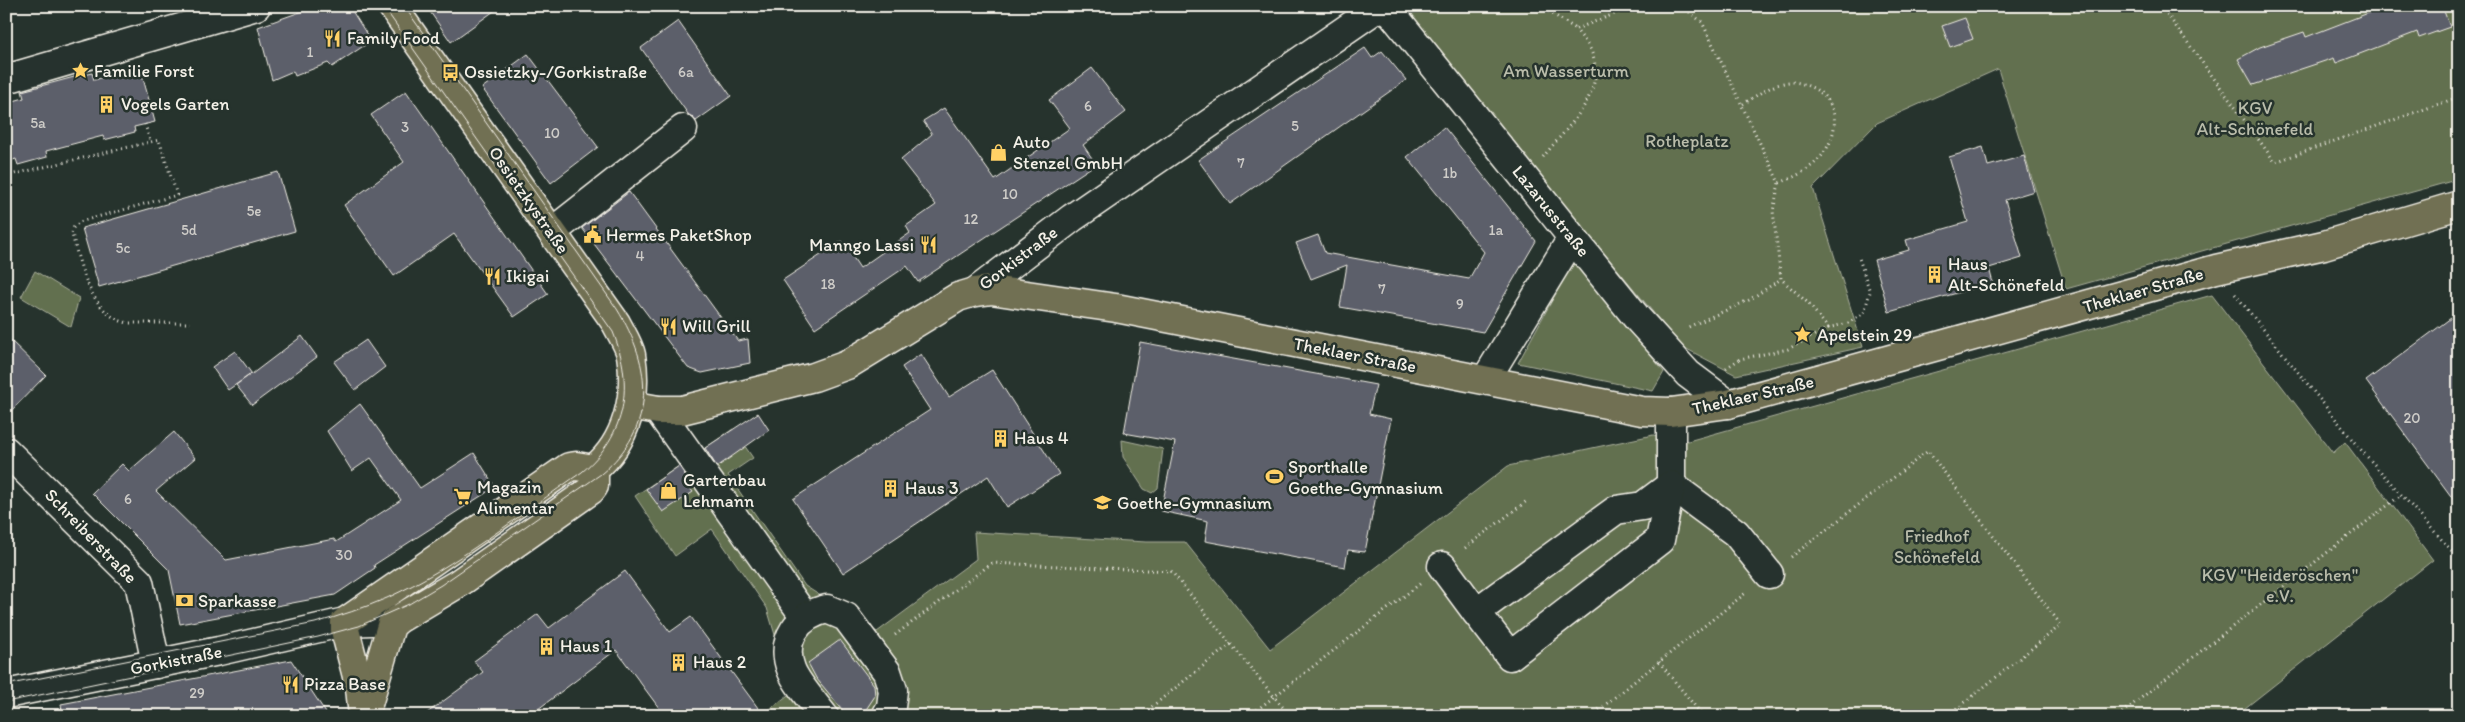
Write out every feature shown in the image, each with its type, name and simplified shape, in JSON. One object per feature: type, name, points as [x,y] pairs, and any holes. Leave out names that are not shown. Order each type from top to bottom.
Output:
[{"type":"main road","name":"Ossietzkystraße","points":[[392,6],[616,323],[631,354],[633,381],[631,406]]},
{"type":"main road","name":"Theklaer Straße","points":[[974,292],[1004,290],[1066,299],[1486,379],[1642,411],[1671,412],[1728,404],[2216,270],[2324,245],[2459,206]]},
{"type":"main road","name":"Gorkistraße","points":[[631,406],[658,410],[696,407],[780,386],[847,365],[941,306],[974,292]]},
{"type":"main road","points":[[594,469],[614,448],[626,426],[631,406]]},
{"type":"main road","name":"Gorkistraße","points":[[345,622],[568,467],[576,466],[594,469],[594,486],[588,493],[459,583],[397,620]]},
{"type":"main road","points":[[363,716],[391,626],[397,620]]},
{"type":"main road","points":[[345,622],[345,630],[360,688],[363,716]]},
{"type":"street","points":[[6,79],[256,6]]},
{"type":"street","name":"Gorkistraße","points":[[974,292],[1072,218],[1380,6]]},
{"type":"street","name":"Lazarusstraße","points":[[1386,6],[1572,238],[1658,340],[1688,374],[1728,404]]},
{"type":"street","points":[[552,232],[683,129]]},
{"type":"street","points":[[1486,379],[1572,238]]},
{"type":"street","points":[[658,410],[805,617]]},
{"type":"street","points":[[1442,566],[1510,656],[1660,540],[1671,485],[1671,412]]},
{"type":"street","name":"Schreiberstraße","points":[[6,450],[139,582],[156,664]]},
{"type":"street","points":[[1671,485],[1736,533],[1769,574]]},
{"type":"street","points":[[1476,612],[1616,510],[1643,506],[1671,485]]},
{"type":"street","points":[[824,716],[791,670],[787,646],[796,627],[805,617],[827,609],[846,616],[887,672],[893,690],[891,707],[886,716]]},
{"type":"street","name":"Gorkistraße","points":[[6,694],[301,634],[345,622],[397,620]]},
{"type":"path","points":[[1525,178],[1588,100],[1596,80],[1591,51],[1576,29],[1540,6]]},
{"type":"path","points":[[1576,29],[1635,6]]},
{"type":"path","points":[[1671,6],[1683,6],[1702,22],[1743,104],[1779,183],[1773,211],[1781,279],[1808,303],[1828,328]]},
{"type":"path","points":[[2161,6],[2275,162],[2459,97]]},
{"type":"path","points":[[1743,104],[1770,88],[1785,82],[1803,83],[1818,91],[1835,113],[1834,130],[1817,161],[1793,178],[1779,183]]},
{"type":"path","points":[[145,124],[150,141]]},
{"type":"path","points":[[10,175],[159,140],[177,195],[79,222],[72,228],[72,234],[80,267],[99,305],[108,314],[119,321],[128,323],[190,323]]},
{"type":"path","points":[[1702,385],[1740,359],[1788,349],[1828,328],[1848,323],[1864,313],[1870,292],[1859,258]]},
{"type":"path","points":[[2216,270],[2294,369],[2401,495],[2459,559]]},
{"type":"path","points":[[1658,340],[1749,300],[1781,279]]},
{"type":"path","points":[[1591,716],[1769,574],[1928,451],[2061,625],[1948,716]]},
{"type":"path","points":[[2118,716],[2401,495]]},
{"type":"path","points":[[1249,716],[1528,500]]},
{"type":"path","points":[[872,651],[992,563],[1171,571],[1290,716]]},
{"type":"path","points":[[1140,716],[1232,643]]},
{"type":"path","points":[[1659,662],[1703,716]]},
{"type":"green space","points":[[1426,6],[2459,6],[2459,179],[2066,289],[1998,69],[1877,123],[1813,188],[1863,347],[1736,375],[1681,346],[1408,16]]},
{"type":"green space","points":[[1574,260],[1664,372],[1653,391],[1518,363]]},
{"type":"green space","points":[[35,271],[79,298],[71,327],[21,297]]},
{"type":"green space","name":"Friedhof Schönefeld","points":[[2212,295],[2333,453],[2345,442],[2433,560],[2235,716],[761,716],[792,692],[767,608],[712,529],[675,556],[635,496],[733,429],[753,458],[728,475],[805,586],[877,632],[976,559],[974,532],[1146,542],[1185,542],[1270,649],[1508,466],[1653,435],[1688,441]]},
{"type":"green space","points":[[1122,440],[1163,449],[1158,488],[1152,493],[1144,489],[1123,457]]},
{"type":"building","points":[[317,6],[349,6],[371,41],[332,67],[328,63],[295,76],[293,71],[272,80],[258,27]]},
{"type":"building","points":[[426,6],[501,6],[451,42]]},
{"type":"building","points":[[2369,6],[2442,6],[2450,27],[2419,38],[2417,32],[2336,63],[2334,58],[2253,85],[2238,59],[2260,47],[2304,32],[2306,37],[2371,12]]},
{"type":"building","points":[[1965,18],[1973,39],[1950,47],[1942,26]]},
{"type":"building","points":[[678,21],[731,96],[696,121],[688,114],[641,48]]},
{"type":"building","points":[[1365,48],[1372,58],[1382,51],[1406,80],[1230,204],[1198,160]]},
{"type":"building","points":[[528,54],[598,147],[551,183],[482,88]]},
{"type":"building","points":[[140,67],[155,122],[134,127],[135,132],[104,140],[103,136],[46,151],[47,157],[18,165],[16,159],[6,162],[6,103],[24,98],[22,91],[92,73],[94,80]]},
{"type":"building","points":[[1092,68],[1126,112],[1083,145],[1096,164],[918,282],[907,266],[815,328],[783,280],[842,241],[860,268],[910,233],[906,226],[936,205],[901,160],[932,134],[923,121],[944,108],[995,180],[1070,128],[1049,100]]},
{"type":"building","points":[[406,91],[548,294],[514,317],[454,234],[394,276],[344,205],[404,162],[371,115]]},
{"type":"building","points":[[1444,127],[1536,241],[1483,332],[1340,307],[1347,265],[1311,279],[1296,243],[1318,235],[1325,253],[1469,279],[1484,252],[1407,157]]},
{"type":"building","points":[[1983,147],[1988,166],[2024,156],[2034,191],[2005,200],[2022,258],[1989,268],[1993,283],[1889,312],[1874,260],[1909,250],[1906,240],[1968,222],[1949,157]]},
{"type":"building","points":[[278,172],[295,231],[99,287],[82,228]]},
{"type":"building","points":[[629,192],[738,341],[748,339],[750,363],[702,373],[688,368],[582,228]]},
{"type":"building","points":[[2459,312],[2459,507],[2366,381]]},
{"type":"building","points":[[6,336],[46,375],[6,416]]},
{"type":"building","points":[[302,336],[317,357],[252,405],[236,385],[251,374],[228,390],[212,367],[235,351],[252,374]]},
{"type":"building","points":[[366,340],[385,367],[355,390],[334,362]]},
{"type":"building","name":"Sporthalle Goethe-Gymnasium","points":[[1140,342],[1376,385],[1369,414],[1391,419],[1365,552],[1348,550],[1345,567],[1205,541],[1208,521],[1161,511],[1175,442],[1124,433]]},
{"type":"building","name":"Haus 3","points":[[921,354],[949,397],[992,370],[1059,474],[1007,507],[988,476],[843,573],[793,499],[930,410],[902,367]]},
{"type":"building","points":[[360,404],[420,488],[474,453],[495,487],[374,565],[375,568],[335,595],[180,624],[169,570],[92,493],[122,464],[129,471],[174,432],[195,458],[156,491],[226,560],[334,539],[336,542],[401,500],[371,458],[352,471],[327,431]]},
{"type":"building","points":[[758,413],[769,430],[717,467],[705,448]]},
{"type":"building","name":"Gartenbau Lehmann","points":[[679,466],[692,485],[689,487],[693,492],[663,512],[646,489]]},
{"type":"building","points":[[625,571],[670,632],[691,617],[764,716],[665,716],[616,650],[529,716],[423,716],[483,672],[474,661],[538,614],[549,628]]},
{"type":"building","points":[[840,640],[874,685],[875,696],[865,711],[846,714],[816,678],[808,663]]},
{"type":"building","points":[[291,660],[328,716],[63,716],[61,704]]},
{"type":"tram line","points":[[6,685],[315,623],[378,602],[438,571],[487,539],[582,472],[609,442],[622,408],[624,390],[620,352],[613,332],[383,6]]},
{"type":"tram line","points":[[6,702],[318,637],[359,626],[409,604],[441,585],[601,474],[619,456],[632,437],[640,416],[644,396],[643,374],[638,353],[629,331],[617,309],[404,6]]},
{"type":"place","name":"Family Food","points":[[333,38]]},
{"type":"place","name":"Familie Forst","points":[[80,71]]},
{"type":"place","name":"Ossietzky-/Gorkistraße","points":[[450,72]]},
{"type":"place","name":"Vogels Garten","points":[[107,104]]},
{"type":"place","name":"Auto Stenzel GmbH","points":[[999,152]]},
{"type":"place","name":"Hermes PaketShop","points":[[592,235]]},
{"type":"place","name":"Manngo Lassi","points":[[928,245]]},
{"type":"place","name":"Haus Alt-Schönefeld","points":[[1934,274]]},
{"type":"place","name":"Ikigai","points":[[492,276]]},
{"type":"place","name":"Will Grill","points":[[668,326]]},
{"type":"place","name":"Apelstein 29","points":[[1803,335]]},
{"type":"place","name":"Haus 4","points":[[1000,438]]},
{"type":"place","name":"Sporthalle Goethe-Gymnasium","points":[[1274,477]]},
{"type":"place","name":"Haus 3","points":[[891,488]]},
{"type":"place","name":"Gartenbau Lehmann","points":[[669,490]]},
{"type":"place","name":"Magazin Alimentar","points":[[463,497]]},
{"type":"place","name":"Goethe-Gymnasium","points":[[1103,503]]},
{"type":"place","name":"Sparkasse","points":[[184,601]]},
{"type":"place","name":"Haus 1","points":[[546,646]]},
{"type":"place","name":"Haus 2","points":[[679,662]]},
{"type":"place","name":"Pizza Base","points":[[290,684]]},
{"type":"park label","name":"Am Wasserturm","points":[[1566,71]]},
{"type":"park label","name":"KGV Alt-Schönefeld","points":[[2255,118]]},
{"type":"park label","name":"Rotheplatz","points":[[1687,141]]},
{"type":"park label","name":"KGV \"Heideröschen\" e.V.","points":[[2280,585]]}]
